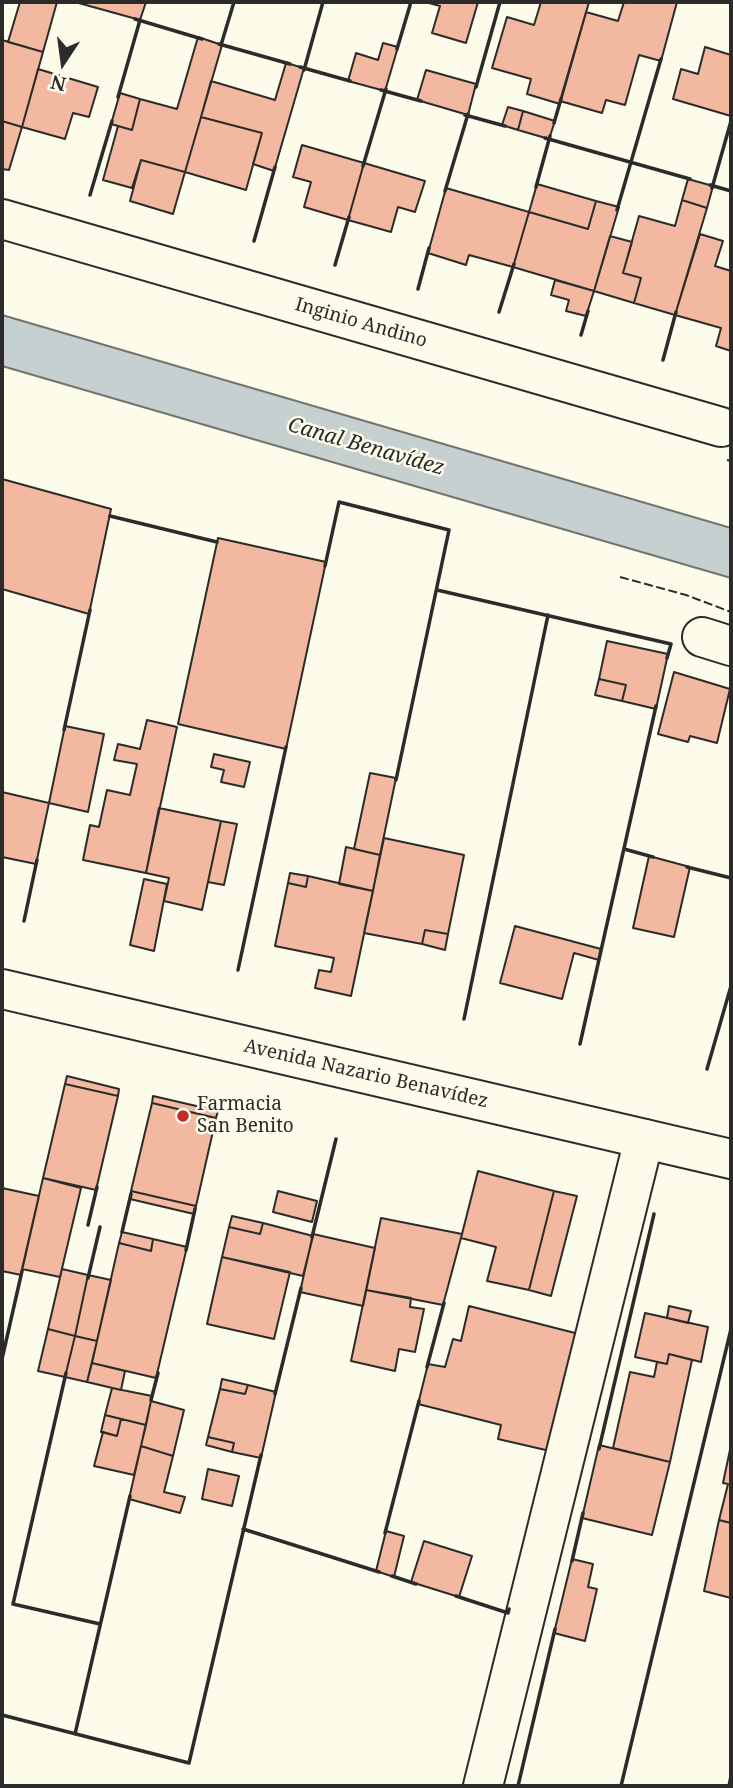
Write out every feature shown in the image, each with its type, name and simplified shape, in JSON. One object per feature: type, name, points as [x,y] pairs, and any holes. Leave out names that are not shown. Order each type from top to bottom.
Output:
[{"type":"street","name":"Inginio Andino","points":[[2,219],[721,427]]},
{"type":"street","name":"Avenida Nazario Benavídez","points":[[2,989],[731,1159]]},
{"type":"street","points":[[483,1786],[644,1139]]},
{"type":"water","name":"Canal Benavídez","points":[[2,315],[731,528],[731,578],[2,366]]},
{"type":"building","points":[[20,2],[57,2],[43,52],[8,42]]},
{"type":"building","points":[[75,2],[146,2],[140,20]]},
{"type":"building","points":[[425,2],[478,2],[466,43],[432,33],[440,6]]},
{"type":"building","points":[[541,2],[589,2],[560,104],[527,94],[531,79],[492,68],[507,17],[534,25]]},
{"type":"building","points":[[624,2],[677,2],[661,61],[639,55],[625,105],[606,100],[602,113],[560,101],[586,12],[618,21]]},
{"type":"building","points":[[198,37],[222,45],[185,172],[141,160],[132,188],[103,180],[118,126],[132,130],[140,99],[177,109]]},
{"type":"building","points":[[2,40],[43,52],[22,127],[2,121]]},
{"type":"building","points":[[383,43],[398,47],[385,91],[348,81],[356,53],[378,60]]},
{"type":"building","points":[[705,47],[731,55],[731,116],[673,99],[681,69],[698,74]]},
{"type":"building","points":[[286,63],[304,68],[274,171],[253,164],[262,133],[201,117],[211,81],[275,100]]},
{"type":"building","points":[[38,69],[98,87],[89,117],[73,113],[65,139],[22,127]]},
{"type":"building","points":[[426,70],[476,84],[468,115],[417,100]]},
{"type":"building","points":[[120,93],[140,99],[132,130],[111,124]]},
{"type":"building","points":[[508,107],[523,111],[518,130],[502,125]]},
{"type":"building","points":[[523,111],[555,121],[549,139],[518,130]]},
{"type":"building","points":[[201,117],[262,133],[246,190],[185,172]]},
{"type":"building","points":[[2,121],[22,127],[9,170],[2,169]]},
{"type":"building","points":[[302,145],[364,163],[348,220],[304,207],[311,182],[293,177]]},
{"type":"building","points":[[141,160],[185,172],[173,214],[130,201]]},
{"type":"building","points":[[364,163],[425,181],[415,212],[398,207],[391,232],[348,220]]},
{"type":"building","points":[[688,179],[713,186],[707,208],[682,200]]},
{"type":"building","points":[[537,184],[596,201],[588,229],[529,212]]},
{"type":"building","points":[[446,188],[529,212],[513,267],[469,255],[466,265],[428,253]]},
{"type":"building","points":[[682,200],[707,208],[675,315],[634,303],[641,278],[623,273],[639,216],[675,226]]},
{"type":"building","points":[[596,201],[619,207],[594,291],[513,267],[529,212],[588,229]]},
{"type":"building","points":[[700,234],[723,241],[715,266],[731,271],[731,351],[716,346],[721,328],[675,315]]},
{"type":"building","points":[[610,236],[632,242],[623,273],[641,278],[634,303],[594,291]]},
{"type":"building","points":[[555,280],[594,291],[586,316],[566,311],[569,300],[551,295]]},
{"type":"building","points":[[2,479],[111,509],[89,614],[2,589]]},
{"type":"building","points":[[218,538],[326,562],[286,749],[178,724]]},
{"type":"building","points":[[607,641],[668,654],[656,709],[622,701],[626,685],[599,679]]},
{"type":"building","points":[[674,672],[730,689],[717,743],[690,736],[688,742],[658,734]]},
{"type":"building","points":[[599,679],[626,685],[622,701],[595,695]]},
{"type":"building","points":[[147,720],[177,727],[146,873],[83,860],[90,825],[99,827],[107,790],[130,795],[137,764],[114,760],[118,744],[140,749]]},
{"type":"building","points":[[65,726],[104,734],[88,812],[49,803]]},
{"type":"building","points":[[214,754],[250,762],[244,787],[221,782],[224,770],[211,767]]},
{"type":"building","points":[[370,773],[396,778],[380,855],[354,849]]},
{"type":"building","points":[[2,792],[49,803],[36,864],[2,857]]},
{"type":"building","points":[[159,808],[221,821],[202,910],[164,901],[169,878],[146,873]]},
{"type":"building","points":[[221,821],[237,824],[224,885],[208,882]]},
{"type":"building","points":[[384,838],[464,855],[448,934],[425,930],[422,944],[364,933]]},
{"type":"building","points":[[346,847],[380,855],[373,891],[339,884]]},
{"type":"building","points":[[649,856],[690,867],[674,937],[633,928]]},
{"type":"building","points":[[290,873],[308,876],[306,887],[288,883]]},
{"type":"building","points":[[308,876],[373,891],[351,996],[315,988],[319,970],[331,972],[334,958],[275,946],[288,883],[306,887]]},
{"type":"building","points":[[144,879],[167,884],[154,951],[130,945]]},
{"type":"building","points":[[515,926],[601,949],[599,960],[574,953],[562,999],[500,983]]},
{"type":"building","points":[[425,930],[448,934],[445,950],[422,944]]},
{"type":"building","points":[[67,1076],[119,1089],[118,1096],[65,1084]]},
{"type":"building","points":[[65,1084],[118,1096],[96,1190],[43,1178]]},
{"type":"building","points":[[153,1096],[218,1111],[216,1118],[152,1103]]},
{"type":"building","points":[[152,1103],[216,1118],[196,1206],[131,1191]]},
{"type":"building","points":[[478,1171],[554,1191],[529,1290],[487,1281],[496,1247],[461,1238]]},
{"type":"building","points":[[43,1178],[81,1188],[60,1277],[22,1269]]},
{"type":"building","points":[[2,1188],[39,1196],[21,1275],[2,1271]]},
{"type":"building","points":[[131,1191],[196,1206],[194,1214],[130,1199]]},
{"type":"building","points":[[278,1191],[317,1201],[312,1222],[273,1212]]},
{"type":"building","points":[[554,1191],[577,1196],[551,1296],[529,1290]]},
{"type":"building","points":[[232,1216],[263,1223],[260,1234],[229,1227]]},
{"type":"building","points":[[381,1218],[462,1234],[443,1305],[366,1290]]},
{"type":"building","points":[[263,1223],[313,1236],[303,1276],[222,1257],[229,1227],[260,1234]]},
{"type":"building","points":[[122,1232],[153,1239],[151,1251],[119,1243]]},
{"type":"building","points":[[313,1234],[375,1248],[363,1306],[300,1292]]},
{"type":"building","points":[[153,1239],[187,1247],[156,1378],[92,1363],[119,1243],[151,1251]]},
{"type":"building","points":[[222,1257],[290,1272],[274,1339],[207,1324]]},
{"type":"building","points":[[62,1269],[88,1275],[75,1336],[48,1329]]},
{"type":"building","points":[[88,1275],[111,1280],[97,1341],[75,1336]]},
{"type":"building","points":[[366,1290],[411,1298],[410,1307],[424,1309],[415,1352],[399,1349],[395,1371],[351,1361]]},
{"type":"building","points":[[469,1306],[579,1334],[550,1451],[498,1439],[501,1425],[418,1404],[428,1364],[445,1367],[453,1339],[461,1341]]},
{"type":"building","points":[[669,1306],[691,1311],[688,1323],[667,1318]]},
{"type":"building","points":[[645,1313],[708,1327],[701,1362],[669,1354],[667,1364],[635,1357]]},
{"type":"building","points":[[48,1329],[75,1336],[65,1377],[38,1371]]},
{"type":"building","points":[[75,1336],[97,1341],[87,1382],[65,1377]]},
{"type":"building","points":[[669,1354],[692,1360],[670,1462],[613,1448],[630,1372],[654,1377],[657,1362],[667,1364]]},
{"type":"building","points":[[92,1363],[125,1371],[121,1390],[87,1382]]},
{"type":"building","points":[[222,1379],[248,1385],[245,1394],[220,1389]]},
{"type":"building","points":[[248,1385],[276,1392],[261,1458],[232,1452],[234,1443],[208,1437],[220,1389],[245,1394]]},
{"type":"building","points":[[112,1388],[152,1396],[146,1425],[105,1415]]},
{"type":"building","points":[[151,1401],[184,1410],[173,1456],[141,1446]]},
{"type":"building","points":[[105,1415],[121,1419],[117,1436],[101,1432]]},
{"type":"building","points":[[121,1419],[146,1425],[134,1475],[94,1466],[103,1432],[117,1436]]},
{"type":"building","points":[[208,1437],[234,1443],[232,1452],[206,1445]]},
{"type":"building","points":[[599,1445],[670,1462],[652,1535],[582,1518]]},
{"type":"building","points":[[731,1445],[731,1523],[719,1520],[728,1484],[723,1483]]},
{"type":"building","points":[[141,1446],[173,1456],[164,1492],[185,1497],[180,1513],[129,1499]]},
{"type":"building","points":[[208,1469],[239,1476],[232,1506],[202,1499]]},
{"type":"building","points":[[719,1520],[731,1523],[731,1598],[704,1591]]},
{"type":"building","points":[[386,1531],[404,1536],[394,1577],[376,1571]]},
{"type":"building","points":[[424,1541],[472,1556],[459,1597],[411,1582]]},
{"type":"building","points":[[572,1559],[593,1564],[588,1587],[597,1589],[585,1641],[554,1633]]},
{"type":"fence","points":[[727,460],[731,461]]},
{"type":"fence","points":[[620,577],[686,595],[731,612]]},
{"type":"wall","points":[[221,45],[234,2]]},
{"type":"wall","points":[[304,70],[323,2]]},
{"type":"wall","points":[[397,49],[411,2]]},
{"type":"wall","points":[[476,87],[500,2]]},
{"type":"wall","points":[[135,19],[202,39]]},
{"type":"wall","points":[[118,97],[140,20]]},
{"type":"wall","points":[[219,44],[290,64]]},
{"type":"wall","points":[[617,210],[661,59]]},
{"type":"wall","points":[[300,67],[350,81]]},
{"type":"wall","points":[[363,166],[386,89]]},
{"type":"wall","points":[[381,90],[421,101]]},
{"type":"wall","points":[[554,123],[561,99]]},
{"type":"wall","points":[[445,191],[468,114]]},
{"type":"wall","points":[[465,115],[505,126]]},
{"type":"wall","points":[[90,195],[112,121]]},
{"type":"wall","points":[[712,188],[731,121]]},
{"type":"wall","points":[[536,187],[550,136]]},
{"type":"wall","points":[[545,138],[690,179]]},
{"type":"wall","points":[[254,241],[275,167]]},
{"type":"wall","points":[[710,185],[731,191]]},
{"type":"wall","points":[[335,265],[349,217]]},
{"type":"wall","points":[[418,289],[429,248]]},
{"type":"wall","points":[[499,312],[514,264]]},
{"type":"wall","points":[[581,335],[588,311]]},
{"type":"wall","points":[[663,360],[676,312]]},
{"type":"wall","points":[[325,566],[339,502],[449,530],[396,780]]},
{"type":"wall","points":[[110,516],[217,542]]},
{"type":"wall","points":[[437,590],[671,644],[667,658]]},
{"type":"wall","points":[[64,730],[90,610]]},
{"type":"wall","points":[[464,1019],[548,615]]},
{"type":"wall","points":[[580,1044],[656,706]]},
{"type":"wall","points":[[238,970],[286,747]]},
{"type":"wall","points":[[624,849],[653,857]]},
{"type":"wall","points":[[24,921],[37,860]]},
{"type":"wall","points":[[687,867],[731,878]]},
{"type":"wall","points":[[707,1069],[731,986]]},
{"type":"wall","points":[[312,1237],[336,1139]]},
{"type":"wall","points":[[88,1225],[97,1187]]},
{"type":"wall","points":[[122,1232],[131,1194]]},
{"type":"wall","points":[[186,1250],[195,1209]]},
{"type":"wall","points":[[599,1449],[654,1214]]},
{"type":"wall","points":[[88,1278],[100,1227]]},
{"type":"wall","points":[[2,1359],[22,1271]]},
{"type":"wall","points":[[275,1394],[301,1288]]},
{"type":"wall","points":[[427,1367],[444,1303]]},
{"type":"wall","points":[[621,1786],[731,1329]]},
{"type":"wall","points":[[66,1373],[13,1604],[100,1624]]},
{"type":"wall","points":[[151,1400],[158,1373]]},
{"type":"wall","points":[[385,1533],[419,1401]]},
{"type":"wall","points":[[2,1715],[189,1763],[261,1455]]},
{"type":"wall","points":[[75,1734],[130,1496]]},
{"type":"wall","points":[[572,1561],[583,1513]]},
{"type":"wall","points":[[243,1529],[379,1572]]},
{"type":"wall","points":[[392,1576],[416,1584]]},
{"type":"wall","points":[[456,1596],[508,1613],[509,1609]]},
{"type":"wall","points":[[518,1786],[555,1629]]},
{"type":"wall","points":[[729,1786],[731,1776]]},
{"type":"place","name":"Farmacia San Benito","points":[[183,1116]]}]
